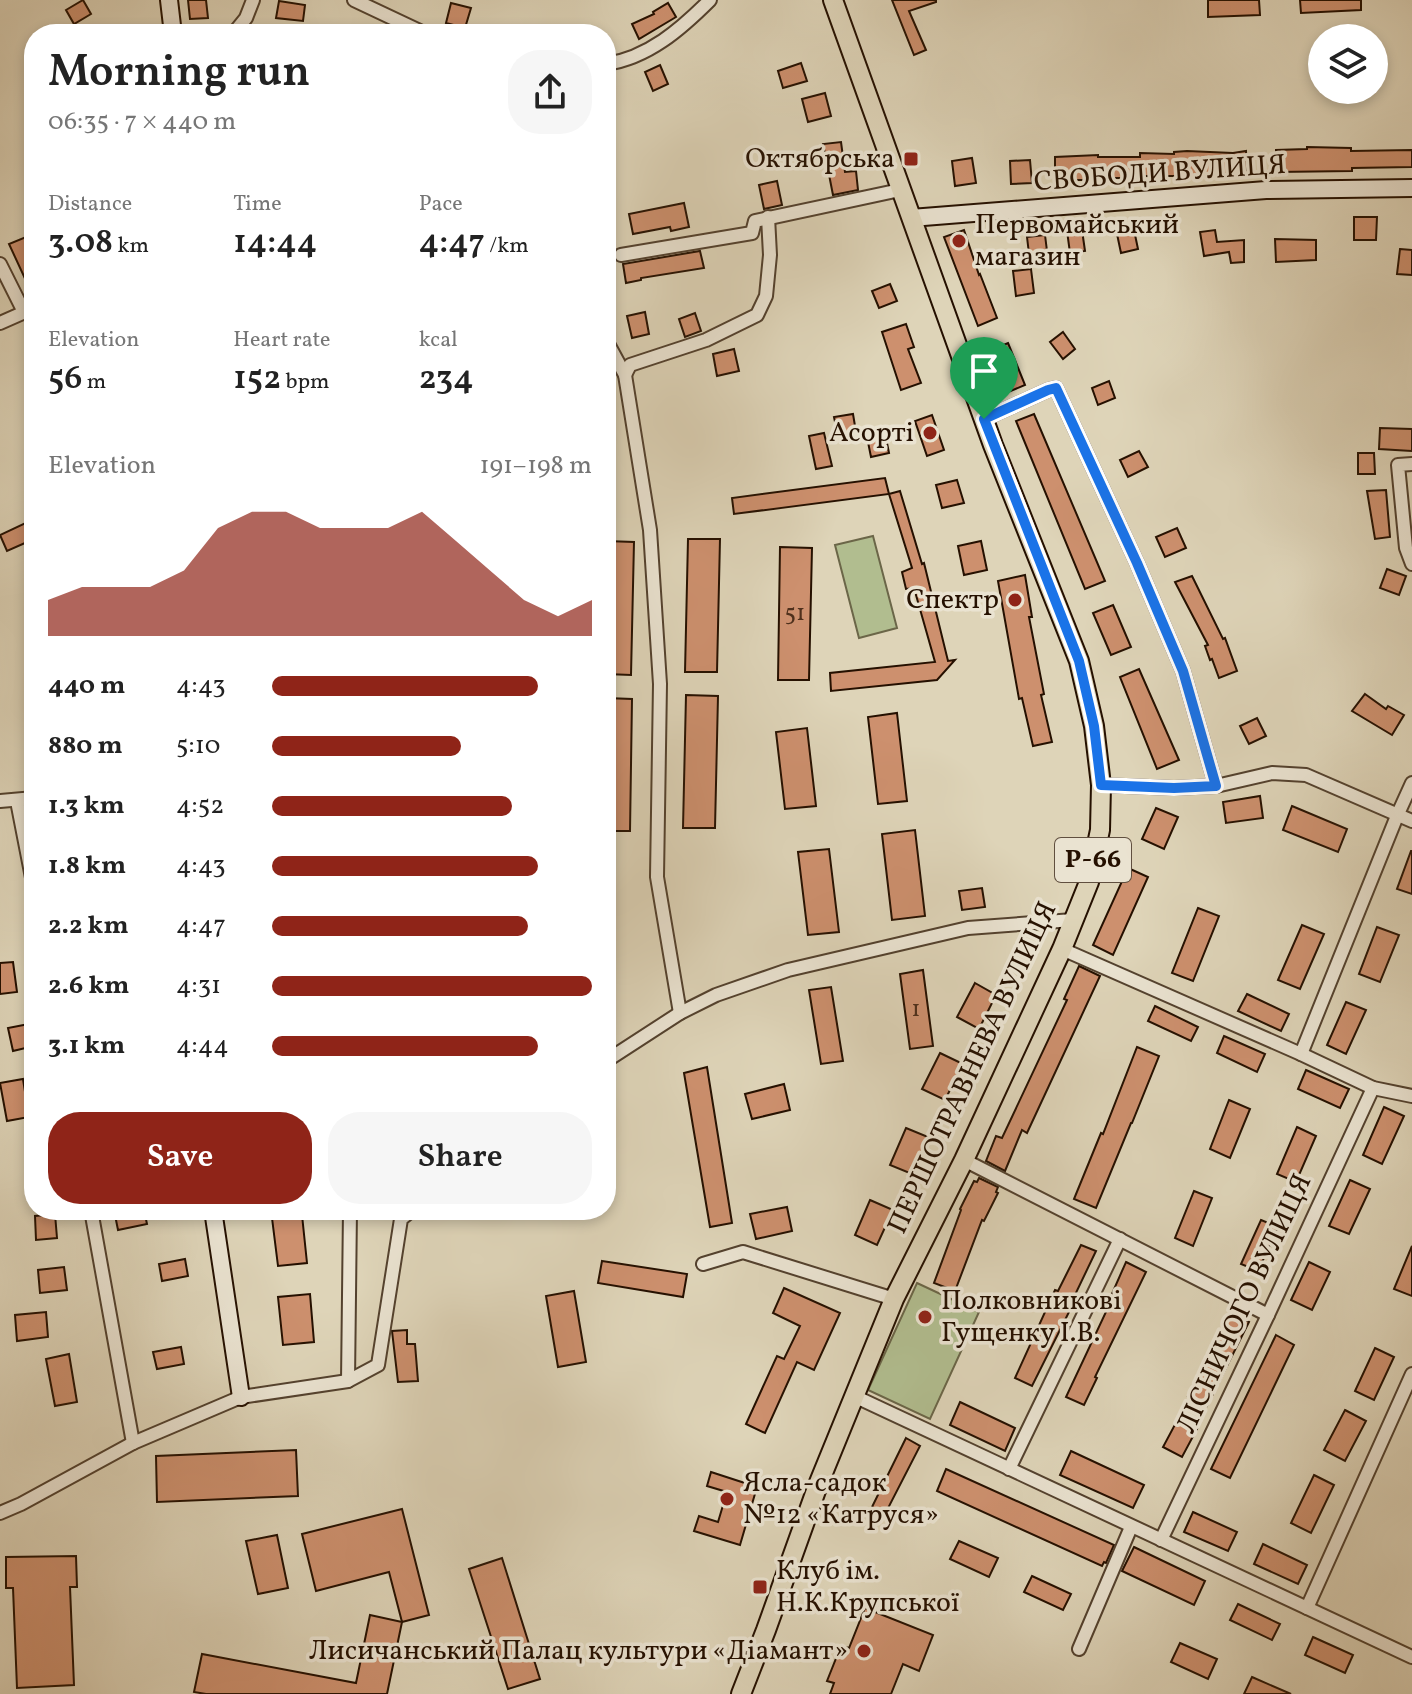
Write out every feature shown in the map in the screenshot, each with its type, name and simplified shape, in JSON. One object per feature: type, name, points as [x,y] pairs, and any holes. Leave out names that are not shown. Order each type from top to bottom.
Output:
[{"type":"main road","name":"ПЕРШОТРАВНЕВА ВУЛИЦЯ","points":[[741,1694],[818,1485],[894,1299],[964,1160],[1062,949],[1089,882],[1100,830],[1101,785],[1094,726],[1079,661],[984,419],[833,0]]},
{"type":"street","points":[[169,0],[172,24]]},
{"type":"street","points":[[241,24],[253,0]]},
{"type":"street","points":[[354,0],[405,24]]},
{"type":"street","points":[[616,61],[650,50],[710,0]]},
{"type":"street","name":"СВОБОДИ ВУЛИЦЯ","points":[[911,218],[1266,190],[1412,188]]},
{"type":"street","points":[[621,255],[752,233],[755,221],[768,217],[900,190]]},
{"type":"street","points":[[625,375],[630,365],[706,340],[757,315],[766,296],[770,255],[768,217]]},
{"type":"street","points":[[0,264],[24,302]]},
{"type":"street","points":[[0,323],[24,312]]},
{"type":"street","points":[[616,358],[625,375],[650,530],[660,684],[657,877],[680,1013]]},
{"type":"street","points":[[984,419],[1056,388],[1183,671],[1216,786]]},
{"type":"street","points":[[1405,465],[1406,548],[1412,564]]},
{"type":"street","points":[[1101,785],[1216,786],[1272,773],[1306,775],[1412,821]]},
{"type":"street","points":[[1301,1054],[1412,783]]},
{"type":"street","points":[[0,801],[24,800]]},
{"type":"street","points":[[17,801],[24,837]]},
{"type":"street","points":[[616,1055],[680,1013],[716,995],[788,970],[968,928],[1073,920]]},
{"type":"street","points":[[1062,949],[1373,1088],[1412,1096]]},
{"type":"street","name":"ЛІСНИЧОГО ВУЛИЦЯ","points":[[1161,1540],[1373,1088]]},
{"type":"street","points":[[964,1160],[1268,1315]]},
{"type":"street","points":[[93,1220],[133,1443]]},
{"type":"street","points":[[214,1220],[241,1397]]},
{"type":"street","points":[[348,1381],[350,1220]]},
{"type":"street","points":[[0,1513],[133,1443],[241,1397],[348,1381],[378,1365],[401,1220]]},
{"type":"street","points":[[1009,1469],[1120,1239]]},
{"type":"street","points":[[703,1264],[743,1252],[894,1299]]},
{"type":"street","points":[[1307,1608],[1412,1374]]},
{"type":"street","points":[[854,1396],[1412,1657]]},
{"type":"street","points":[[1398,1404],[1412,1409]]},
{"type":"street","points":[[1079,1649],[1131,1527]]},
{"type":"green space","points":[[873,536],[897,628],[859,638],[835,545]]},
{"type":"green space","points":[[917,1283],[979,1312],[930,1419],[868,1390]]},
{"type":"building","points":[[83,0],[91,14],[74,24],[66,10]]},
{"type":"building","points":[[188,0],[206,0],[208,18],[190,19]]},
{"type":"building","points":[[892,0],[936,0],[909,11],[926,50],[914,55]]},
{"type":"building","points":[[1208,0],[1259,0],[1260,15],[1208,17]]},
{"type":"building","points":[[1300,0],[1361,0],[1361,10],[1301,13]]},
{"type":"building","points":[[279,1],[305,5],[303,21],[276,18]]},
{"type":"building","points":[[451,3],[471,8],[466,24],[446,23]]},
{"type":"building","points":[[668,3],[676,17],[639,39],[632,24],[654,14]]},
{"type":"building","points":[[801,63],[807,81],[783,88],[778,71]]},
{"type":"building","points":[[660,65],[668,84],[653,91],[645,72]]},
{"type":"building","points":[[825,93],[831,116],[808,122],[802,99]]},
{"type":"building","points":[[841,142],[845,172],[856,171],[858,190],[833,195],[823,144]]},
{"type":"building","points":[[1351,148],[1351,151],[1412,150],[1412,167],[1277,172],[1276,150]]},
{"type":"building","points":[[1187,151],[1246,151],[1247,173],[1055,180],[1055,157],[1140,157],[1140,153],[1174,154]]},
{"type":"building","points":[[972,158],[976,183],[955,186],[952,161]]},
{"type":"building","points":[[1030,160],[1032,183],[1011,184],[1010,161]]},
{"type":"building","points":[[777,181],[782,205],[764,209],[759,185]]},
{"type":"building","points":[[684,203],[689,227],[633,234],[629,214]]},
{"type":"building","points":[[1354,217],[1377,217],[1376,240],[1354,240]]},
{"type":"building","points":[[964,230],[997,318],[978,326],[944,237]]},
{"type":"building","points":[[1082,230],[1085,251],[1070,253],[1067,231]]},
{"type":"building","points":[[1134,230],[1138,249],[1121,253],[1117,234]]},
{"type":"building","points":[[1215,230],[1217,242],[1244,240],[1244,262],[1231,263],[1229,252],[1204,256],[1200,232]]},
{"type":"building","points":[[1045,235],[1048,259],[1030,262],[1027,237]]},
{"type":"building","points":[[24,238],[24,276],[9,244]]},
{"type":"building","points":[[1275,239],[1316,240],[1316,260],[1276,262]]},
{"type":"building","points":[[1400,249],[1412,250],[1412,275],[1397,274]]},
{"type":"building","points":[[700,251],[704,268],[626,283],[623,264]]},
{"type":"building","points":[[1031,269],[1034,293],[1016,296],[1013,271]]},
{"type":"building","points":[[890,284],[897,301],[879,308],[872,291]]},
{"type":"building","points":[[645,312],[649,334],[632,338],[627,316]]},
{"type":"building","points":[[695,313],[701,331],[685,337],[679,319]]},
{"type":"building","points":[[906,324],[914,347],[908,349],[921,383],[901,390],[882,332]]},
{"type":"building","points":[[1063,332],[1075,349],[1063,359],[1050,342]]},
{"type":"building","points":[[1008,343],[1025,385],[1006,393],[989,351]]},
{"type":"building","points":[[734,349],[739,371],[717,376],[713,354]]},
{"type":"building","points":[[1109,381],[1115,398],[1098,405],[1092,388]]},
{"type":"building","points":[[853,414],[856,432],[838,436],[834,417]]},
{"type":"building","points":[[1034,414],[1105,581],[1085,589],[1016,421]]},
{"type":"building","points":[[932,415],[944,450],[927,456],[915,421]]},
{"type":"building","points":[[1380,428],[1412,429],[1412,451],[1379,449]]},
{"type":"building","points":[[824,433],[832,466],[816,469],[809,436]]},
{"type":"building","points":[[885,433],[889,453],[871,457],[867,437]]},
{"type":"building","points":[[1139,451],[1148,467],[1128,477],[1120,460]]},
{"type":"building","points":[[1358,453],[1374,453],[1375,474],[1358,474]]},
{"type":"building","points":[[885,478],[889,494],[734,514],[732,498]]},
{"type":"building","points":[[957,480],[964,503],[942,508],[936,485]]},
{"type":"building","points":[[1386,490],[1390,537],[1375,539],[1367,491]]},
{"type":"building","points":[[900,491],[924,563],[948,661],[955,660],[937,680],[831,691],[830,673],[935,662],[914,588],[906,589],[902,572],[912,568],[889,494]]},
{"type":"building","points":[[24,524],[24,543],[7,551],[0,535]]},
{"type":"building","points":[[1177,528],[1186,548],[1165,557],[1156,537]]},
{"type":"building","points":[[688,539],[720,539],[717,672],[685,672]]},
{"type":"building","points":[[616,541],[634,542],[631,675],[616,674]]},
{"type":"building","points":[[981,541],[987,570],[964,575],[958,546]]},
{"type":"building","points":[[780,547],[812,548],[809,680],[778,680]]},
{"type":"building","points":[[1387,569],[1406,576],[1399,595],[1380,588]]},
{"type":"building","points":[[1025,575],[1032,617],[1029,617],[1044,694],[1041,695],[1052,742],[1033,746],[1022,698],[1019,699],[998,581]]},
{"type":"building","points":[[1192,576],[1225,638],[1237,671],[1219,678],[1205,646],[1208,645],[1175,582]]},
{"type":"building","points":[[1113,605],[1131,647],[1111,655],[1093,613]]},
{"type":"building","points":[[1139,669],[1179,760],[1157,769],[1120,677]]},
{"type":"building","points":[[1365,694],[1386,709],[1388,706],[1404,715],[1392,735],[1352,711]]},
{"type":"building","points":[[686,695],[718,696],[715,828],[683,828]]},
{"type":"building","points":[[616,698],[632,699],[630,831],[616,831]]},
{"type":"building","points":[[897,713],[907,801],[878,804],[868,717]]},
{"type":"building","points":[[1257,718],[1266,736],[1249,744],[1240,726]]},
{"type":"building","points":[[807,728],[816,806],[785,809],[776,732]]},
{"type":"building","points":[[1260,796],[1263,818],[1226,823],[1223,802]]},
{"type":"building","points":[[1292,806],[1347,829],[1338,852],[1283,830]]},
{"type":"building","points":[[1156,808],[1178,817],[1164,849],[1142,839]]},
{"type":"building","points":[[915,830],[925,916],[892,920],[882,834]]},
{"type":"building","points":[[829,849],[839,932],[808,935],[798,852]]},
{"type":"building","points":[[1412,851],[1412,894],[1397,889]]},
{"type":"building","points":[[1128,868],[1148,877],[1113,955],[1093,945]]},
{"type":"building","points":[[982,888],[985,907],[962,910],[959,891]]},
{"type":"building","points":[[1198,908],[1219,916],[1193,981],[1172,973]]},
{"type":"building","points":[[1302,925],[1324,934],[1300,989],[1278,980]]},
{"type":"building","points":[[1377,927],[1399,935],[1380,982],[1359,974]]},
{"type":"building","points":[[13,962],[17,992],[0,994],[0,963]]},
{"type":"building","points":[[1079,966],[1100,976],[1027,1133],[1022,1130],[1005,1171],[986,1161],[996,1136],[1002,1138],[1067,1000],[1064,999]]},
{"type":"building","points":[[923,970],[933,1046],[910,1049],[900,974]]},
{"type":"building","points":[[975,983],[996,995],[979,1029],[957,1017]]},
{"type":"building","points":[[831,987],[843,1061],[821,1064],[809,990]]},
{"type":"building","points":[[1247,994],[1289,1014],[1281,1031],[1238,1011]]},
{"type":"building","points":[[1346,1002],[1366,1010],[1346,1054],[1327,1045]]},
{"type":"building","points":[[1155,1006],[1198,1027],[1191,1041],[1148,1021]]},
{"type":"building","points":[[24,1025],[24,1048],[13,1051],[8,1028]]},
{"type":"building","points":[[1224,1036],[1265,1054],[1257,1072],[1217,1053]]},
{"type":"building","points":[[1137,1047],[1159,1056],[1096,1208],[1074,1199]]},
{"type":"building","points":[[940,1053],[963,1064],[945,1100],[922,1089]]},
{"type":"building","points":[[707,1067],[732,1223],[710,1227],[684,1073]]},
{"type":"building","points":[[1306,1070],[1349,1089],[1340,1108],[1298,1089]]},
{"type":"building","points":[[23,1079],[24,1118],[7,1121],[0,1083]]},
{"type":"building","points":[[784,1084],[790,1110],[752,1119],[745,1094]]},
{"type":"building","points":[[1229,1100],[1250,1109],[1230,1158],[1210,1149]]},
{"type":"building","points":[[1384,1107],[1404,1116],[1382,1164],[1363,1155]]},
{"type":"building","points":[[1297,1127],[1316,1136],[1296,1182],[1277,1174]]},
{"type":"building","points":[[906,1128],[928,1137],[912,1174],[890,1165]]},
{"type":"building","points":[[979,1178],[998,1187],[998,1193],[982,1220],[955,1291],[934,1283],[960,1209],[974,1181],[977,1182]]},
{"type":"building","points":[[1350,1180],[1370,1189],[1349,1234],[1329,1226]]},
{"type":"building","points":[[1194,1191],[1212,1198],[1193,1246],[1175,1238]]},
{"type":"building","points":[[870,1200],[893,1210],[877,1245],[855,1235]]},
{"type":"building","points":[[787,1207],[792,1231],[756,1239],[750,1214]]},
{"type":"building","points":[[35,1220],[56,1220],[57,1238],[36,1240]]},
{"type":"building","points":[[116,1220],[146,1220],[147,1224],[118,1230]]},
{"type":"building","points":[[272,1220],[303,1220],[307,1263],[278,1266]]},
{"type":"building","points":[[1261,1220],[1278,1227],[1258,1271],[1241,1264]]},
{"type":"building","points":[[1081,1245],[1096,1251],[1032,1386],[1015,1378],[1055,1290],[1058,1291]]},
{"type":"building","points":[[1412,1246],[1412,1296],[1394,1289]]},
{"type":"building","points":[[185,1259],[188,1276],[162,1281],[159,1264]]},
{"type":"building","points":[[602,1261],[687,1274],[683,1297],[598,1283]]},
{"type":"building","points":[[1126,1262],[1146,1272],[1084,1405],[1066,1397]]},
{"type":"building","points":[[1309,1262],[1330,1272],[1312,1310],[1291,1300]]},
{"type":"building","points":[[64,1267],[67,1290],[40,1293],[38,1270]]},
{"type":"building","points":[[784,1288],[840,1313],[814,1370],[797,1362],[765,1433],[746,1424],[777,1356],[784,1359],[800,1326],[773,1313]]},
{"type":"building","points":[[574,1291],[586,1362],[558,1367],[546,1296]]},
{"type":"building","points":[[310,1294],[314,1342],[283,1345],[278,1297]]},
{"type":"building","points":[[46,1312],[48,1337],[17,1341],[15,1315]]},
{"type":"building","points":[[1230,1312],[1249,1322],[1207,1406],[1188,1396]]},
{"type":"building","points":[[407,1330],[407,1344],[415,1344],[418,1381],[398,1382],[392,1331]]},
{"type":"building","points":[[1276,1335],[1294,1345],[1230,1478],[1211,1469]]},
{"type":"building","points":[[181,1347],[184,1364],[157,1369],[153,1352]]},
{"type":"building","points":[[1375,1348],[1394,1357],[1374,1400],[1355,1391]]},
{"type":"building","points":[[69,1354],[77,1402],[55,1406],[46,1359]]},
{"type":"building","points":[[960,1402],[1015,1428],[1005,1451],[950,1425]]},
{"type":"building","points":[[1345,1410],[1366,1421],[1345,1461],[1324,1450]]},
{"type":"building","points":[[1179,1417],[1198,1427],[1182,1457],[1163,1447]]},
{"type":"building","points":[[906,1438],[920,1446],[883,1518],[870,1511]]},
{"type":"building","points":[[296,1450],[298,1496],[157,1502],[156,1456]]},
{"type":"building","points":[[1071,1451],[1144,1485],[1133,1508],[1060,1475]]},
{"type":"building","points":[[946,1469],[1114,1545],[1106,1563],[1102,1566],[937,1491]]},
{"type":"building","points":[[711,1472],[757,1487],[740,1545],[694,1531],[699,1516],[718,1522],[727,1492],[707,1486]]},
{"type":"building","points":[[1314,1475],[1334,1485],[1311,1533],[1291,1523]]},
{"type":"building","points":[[402,1509],[429,1615],[402,1622],[389,1572],[316,1591],[302,1534]]},
{"type":"building","points":[[1193,1512],[1237,1532],[1228,1551],[1184,1532]]},
{"type":"building","points":[[277,1535],[288,1588],[258,1594],[246,1541]]},
{"type":"building","points":[[959,1541],[998,1558],[989,1577],[950,1559]]},
{"type":"building","points":[[1263,1544],[1307,1565],[1298,1584],[1254,1564]]},
{"type":"building","points":[[1134,1547],[1205,1581],[1194,1605],[1122,1571]]},
{"type":"building","points":[[76,1556],[77,1587],[70,1587],[74,1685],[17,1688],[13,1588],[6,1588],[6,1557]]},
{"type":"building","points":[[502,1558],[540,1679],[508,1689],[469,1569]]},
{"type":"building","points":[[1032,1576],[1071,1594],[1063,1610],[1024,1592]]},
{"type":"building","points":[[1238,1604],[1280,1624],[1272,1640],[1230,1620]]},
{"type":"building","points":[[865,1608],[933,1635],[919,1671],[903,1664],[891,1694],[830,1694],[834,1683],[827,1681],[841,1646],[849,1648]]},
{"type":"building","points":[[370,1615],[402,1622],[387,1694],[194,1692],[202,1654],[356,1683]]},
{"type":"building","points":[[1313,1637],[1353,1655],[1345,1673],[1305,1655]]},
{"type":"building","points":[[1180,1643],[1217,1659],[1208,1679],[1171,1662]]},
{"type":"building","points":[[1252,1677],[1291,1694],[1244,1694]]},
{"type":"place","name":"Октябрська","points":[[911,159]]},
{"type":"place","name":"Первомайський магазин","points":[[959,241]]},
{"type":"place","name":"Асорті","points":[[930,433]]},
{"type":"place","name":"Спектр","points":[[1015,600]]},
{"type":"place","name":"Полковникові Гущенку І.В.","points":[[925,1317]]},
{"type":"place","name":"Ясла-садок №12 «Катруся»","points":[[727,1499]]},
{"type":"place","name":"Клуб ім. Н.К.Крупської","points":[[760,1587]]},
{"type":"place","name":"Лисичанський Палац культури «Діамант»","points":[[864,1651]]},
{"type":"route","points":[[1056,388],[1183,671],[1216,786],[1101,785],[1094,726],[1079,661],[984,419],[1056,388]]}]
